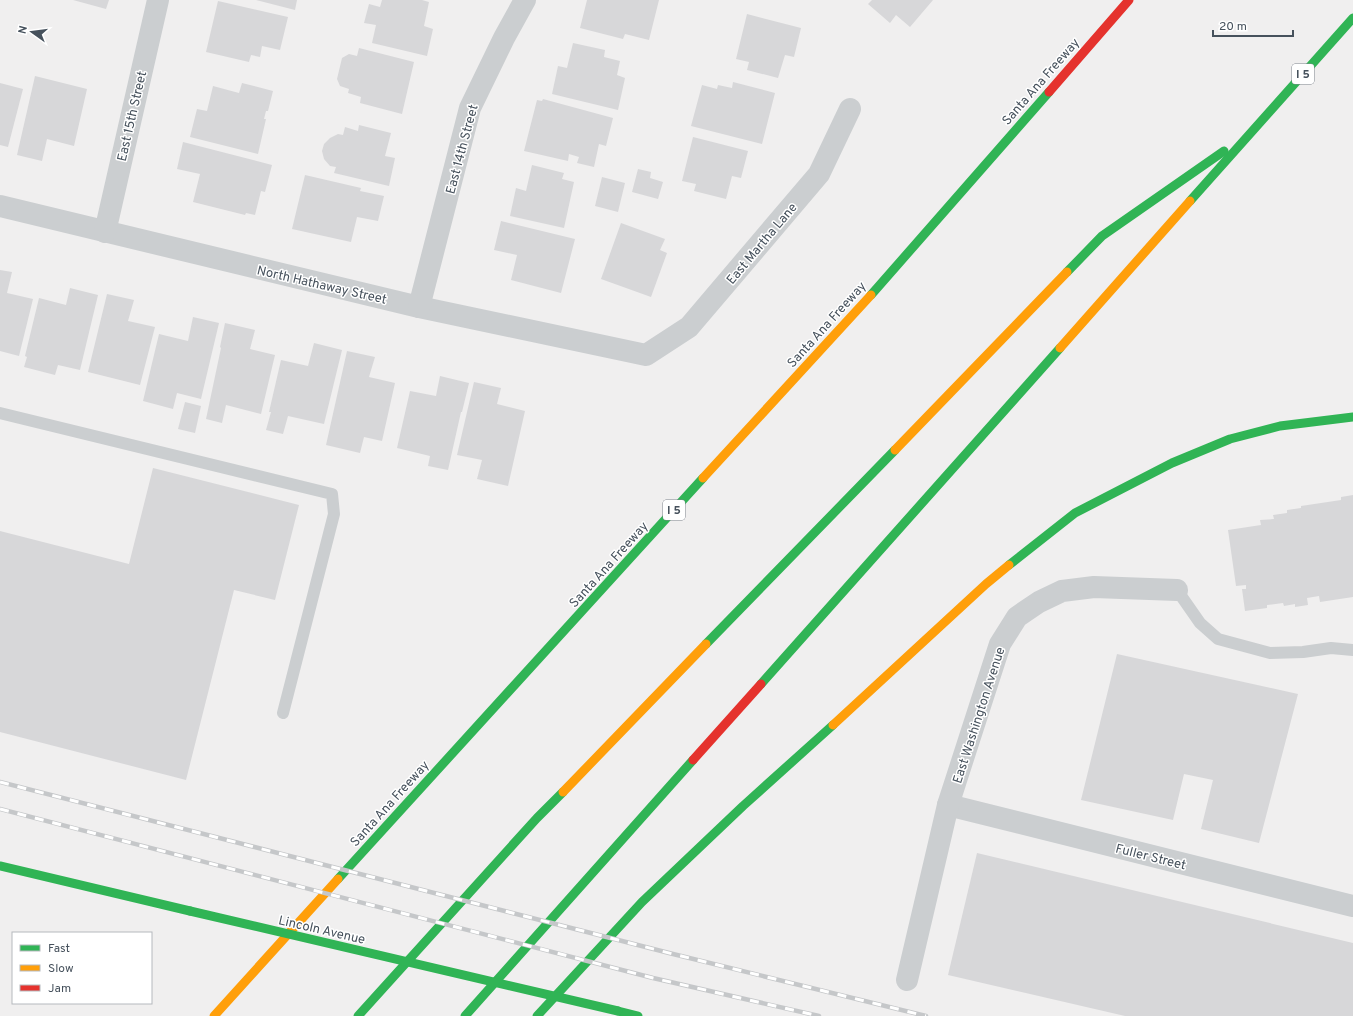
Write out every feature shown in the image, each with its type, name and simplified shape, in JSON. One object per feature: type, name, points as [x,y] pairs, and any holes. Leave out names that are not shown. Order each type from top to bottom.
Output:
[{"type":"main road","name":"Santa Ana Freeway","points":[[214,1016],[870,296],[1129,0]]},
{"type":"main road","name":"I 5","points":[[465,1016],[1353,18]]},
{"type":"main road","name":"I 5","points":[[358,1016],[536,818],[837,511],[1102,236],[1253,131]]},
{"type":"main road","points":[[537,1016],[642,902],[743,806],[847,713],[986,584],[1075,513],[1172,463],[1230,439],[1280,426],[1353,416]]},
{"type":"main road","name":"Lincoln Avenue","points":[[0,867],[638,1016]]},
{"type":"street","name":"East 15th Street","points":[[105,232],[158,0]]},
{"type":"street","name":"East 14th Street","points":[[419,307],[470,108],[504,38],[525,0]]},
{"type":"street","name":"East Martha Lane","points":[[646,355],[689,328],[819,174],[850,108]]},
{"type":"street","name":"North Hathaway Street","points":[[0,206],[419,307],[646,355]]},
{"type":"street","name":"East Washington Avenue","points":[[907,980],[948,805],[1000,644],[1017,617],[1039,602],[1062,591],[1094,587],[1177,590]]},
{"type":"street","name":"Fuller Street","points":[[948,805],[1353,906]]},
{"type":"lane","points":[[0,413],[332,494],[334,514],[283,712]]},
{"type":"lane","points":[[1177,590],[1200,623],[1218,639],[1270,653],[1303,652],[1331,648],[1353,650]]},
{"type":"building","points":[[73,0],[109,0],[106,9]]},
{"type":"building","points":[[256,0],[297,0],[295,10]]},
{"type":"building","points":[[382,0],[422,0],[429,2],[424,26],[433,29],[427,56],[372,43],[376,25],[364,23],[369,4],[380,7]]},
{"type":"building","points":[[587,0],[659,0],[649,40],[625,34],[623,39],[580,28]]},
{"type":"building","points":[[872,0],[933,0],[910,27],[896,15],[890,23],[868,4]]},
{"type":"building","points":[[218,1],[288,17],[280,50],[262,46],[260,57],[251,55],[249,62],[206,52]]},
{"type":"building","points":[[747,14],[801,28],[794,57],[785,55],[778,78],[747,70],[749,62],[736,59]]},
{"type":"building","points":[[573,43],[605,50],[604,57],[620,61],[617,75],[625,78],[618,110],[552,94],[558,66],[567,68]]},
{"type":"building","points":[[359,48],[414,62],[402,114],[360,103],[361,97],[348,93],[349,89],[340,86],[337,79],[342,58],[349,54],[357,56]]},
{"type":"building","points":[[35,76],[87,89],[74,146],[47,139],[42,161],[17,155]]},
{"type":"building","points":[[733,82],[775,93],[762,144],[691,126],[702,85],[717,89],[718,85],[732,88]]},
{"type":"building","points":[[0,83],[23,89],[8,147],[0,145]]},
{"type":"building","points":[[242,83],[273,91],[268,111],[266,111],[264,119],[266,119],[258,154],[190,137],[197,109],[207,111],[213,86],[239,93]]},
{"type":"building","points":[[543,99],[613,118],[606,146],[599,144],[594,167],[577,163],[579,157],[569,154],[568,161],[524,151],[537,100],[542,101]]},
{"type":"building","points":[[359,125],[391,133],[385,156],[395,158],[389,186],[334,173],[336,167],[330,166],[324,159],[322,151],[324,144],[330,138],[338,134],[343,135],[345,127],[358,131]]},
{"type":"building","points":[[693,137],[748,151],[741,178],[732,176],[726,199],[694,191],[696,184],[682,181]]},
{"type":"building","points":[[183,142],[272,165],[265,192],[261,191],[255,215],[246,213],[245,215],[193,202],[200,174],[177,169]]},
{"type":"building","points":[[532,165],[564,173],[562,179],[574,182],[564,228],[510,216],[516,188],[526,191]]},
{"type":"building","points":[[638,169],[651,172],[650,178],[663,182],[658,199],[632,192]]},
{"type":"building","points":[[305,175],[361,188],[360,191],[384,196],[378,221],[357,217],[351,242],[292,229]]},
{"type":"building","points":[[602,177],[625,183],[618,212],[595,206]]},
{"type":"building","points":[[501,221],[575,239],[561,293],[511,280],[517,255],[494,250]]},
{"type":"building","points":[[621,223],[665,239],[660,250],[667,253],[651,297],[601,279]]},
{"type":"building","points":[[0,270],[12,272],[7,293],[33,299],[19,356],[0,351]]},
{"type":"building","points":[[70,288],[98,295],[80,370],[58,365],[55,375],[24,367],[27,357],[25,356],[39,298],[66,305]]},
{"type":"building","points":[[107,294],[134,300],[128,321],[155,327],[140,385],[88,372]]},
{"type":"building","points":[[193,317],[219,323],[201,399],[177,393],[173,409],[143,401],[159,334],[188,341]]},
{"type":"building","points":[[225,323],[255,330],[250,349],[275,355],[261,414],[226,405],[222,423],[206,419]]},
{"type":"building","points":[[314,343],[342,350],[324,424],[288,416],[283,434],[266,430],[281,360],[308,366]]},
{"type":"building","points":[[347,351],[375,357],[369,377],[395,383],[382,441],[364,437],[360,453],[326,445]]},
{"type":"building","points":[[440,376],[469,383],[448,470],[428,466],[430,456],[397,448],[410,391],[436,396]]},
{"type":"building","points":[[474,382],[501,388],[497,404],[525,411],[508,486],[477,479],[482,460],[457,455]]},
{"type":"building","points":[[185,402],[201,406],[195,433],[178,429]]},
{"type":"building","points":[[153,468],[299,505],[275,600],[234,590],[186,780],[0,732],[0,531],[129,564]]},
{"type":"building","points":[[1353,495],[1353,597],[1320,602],[1319,596],[1307,598],[1308,605],[1295,607],[1295,604],[1284,606],[1283,603],[1267,605],[1267,608],[1245,611],[1242,589],[1246,589],[1246,585],[1236,586],[1228,530],[1261,525],[1260,520],[1274,519],[1273,515],[1287,513],[1287,510],[1301,508],[1301,506],[1341,500],[1341,497]]},
{"type":"building","points":[[1117,654],[1298,694],[1259,843],[1201,829],[1213,780],[1184,774],[1173,820],[1081,800]]},
{"type":"building","points":[[977,853],[1353,943],[1353,1016],[1125,1016],[948,975]]},
{"type":"railway","points":[[0,782],[673,954],[926,1016]]},
{"type":"railway","points":[[0,809],[653,978],[819,1016]]},
{"type":"traffic: fast","points":[[1190,201],[1353,18]]},
{"type":"traffic: fast","points":[[871,295],[1049,92]]},
{"type":"traffic: fast","points":[[1067,272],[1102,236],[1224,151]]},
{"type":"traffic: fast","points":[[761,684],[1060,348]]},
{"type":"traffic: fast","points":[[1009,565],[1075,513],[1172,463],[1230,439],[1280,426],[1353,417]]},
{"type":"traffic: fast","points":[[706,644],[895,450]]},
{"type":"traffic: fast","points":[[338,879],[703,478]]},
{"type":"traffic: fast","points":[[537,1016],[642,902],[743,806],[833,725]]},
{"type":"traffic: fast","points":[[465,1016],[693,760]]},
{"type":"traffic: fast","points":[[358,1016],[537,818],[563,792]]},
{"type":"traffic: fast","points":[[0,866],[190,911]]},
{"type":"traffic: fast","points":[[190,911],[618,1011]]},
{"type":"traffic: fast","points":[[618,1011],[638,1016]]},
{"type":"traffic: slow","points":[[1060,348],[1190,201]]},
{"type":"traffic: slow","points":[[895,450],[1067,272]]},
{"type":"traffic: slow","points":[[703,478],[871,295]]},
{"type":"traffic: slow","points":[[833,725],[986,584],[1009,565]]},
{"type":"traffic: slow","points":[[563,792],[706,644]]},
{"type":"traffic: slow","points":[[214,1016],[338,879]]},
{"type":"traffic: jam","points":[[1049,92],[1129,0]]},
{"type":"traffic: jam","points":[[693,760],[761,684]]}]
